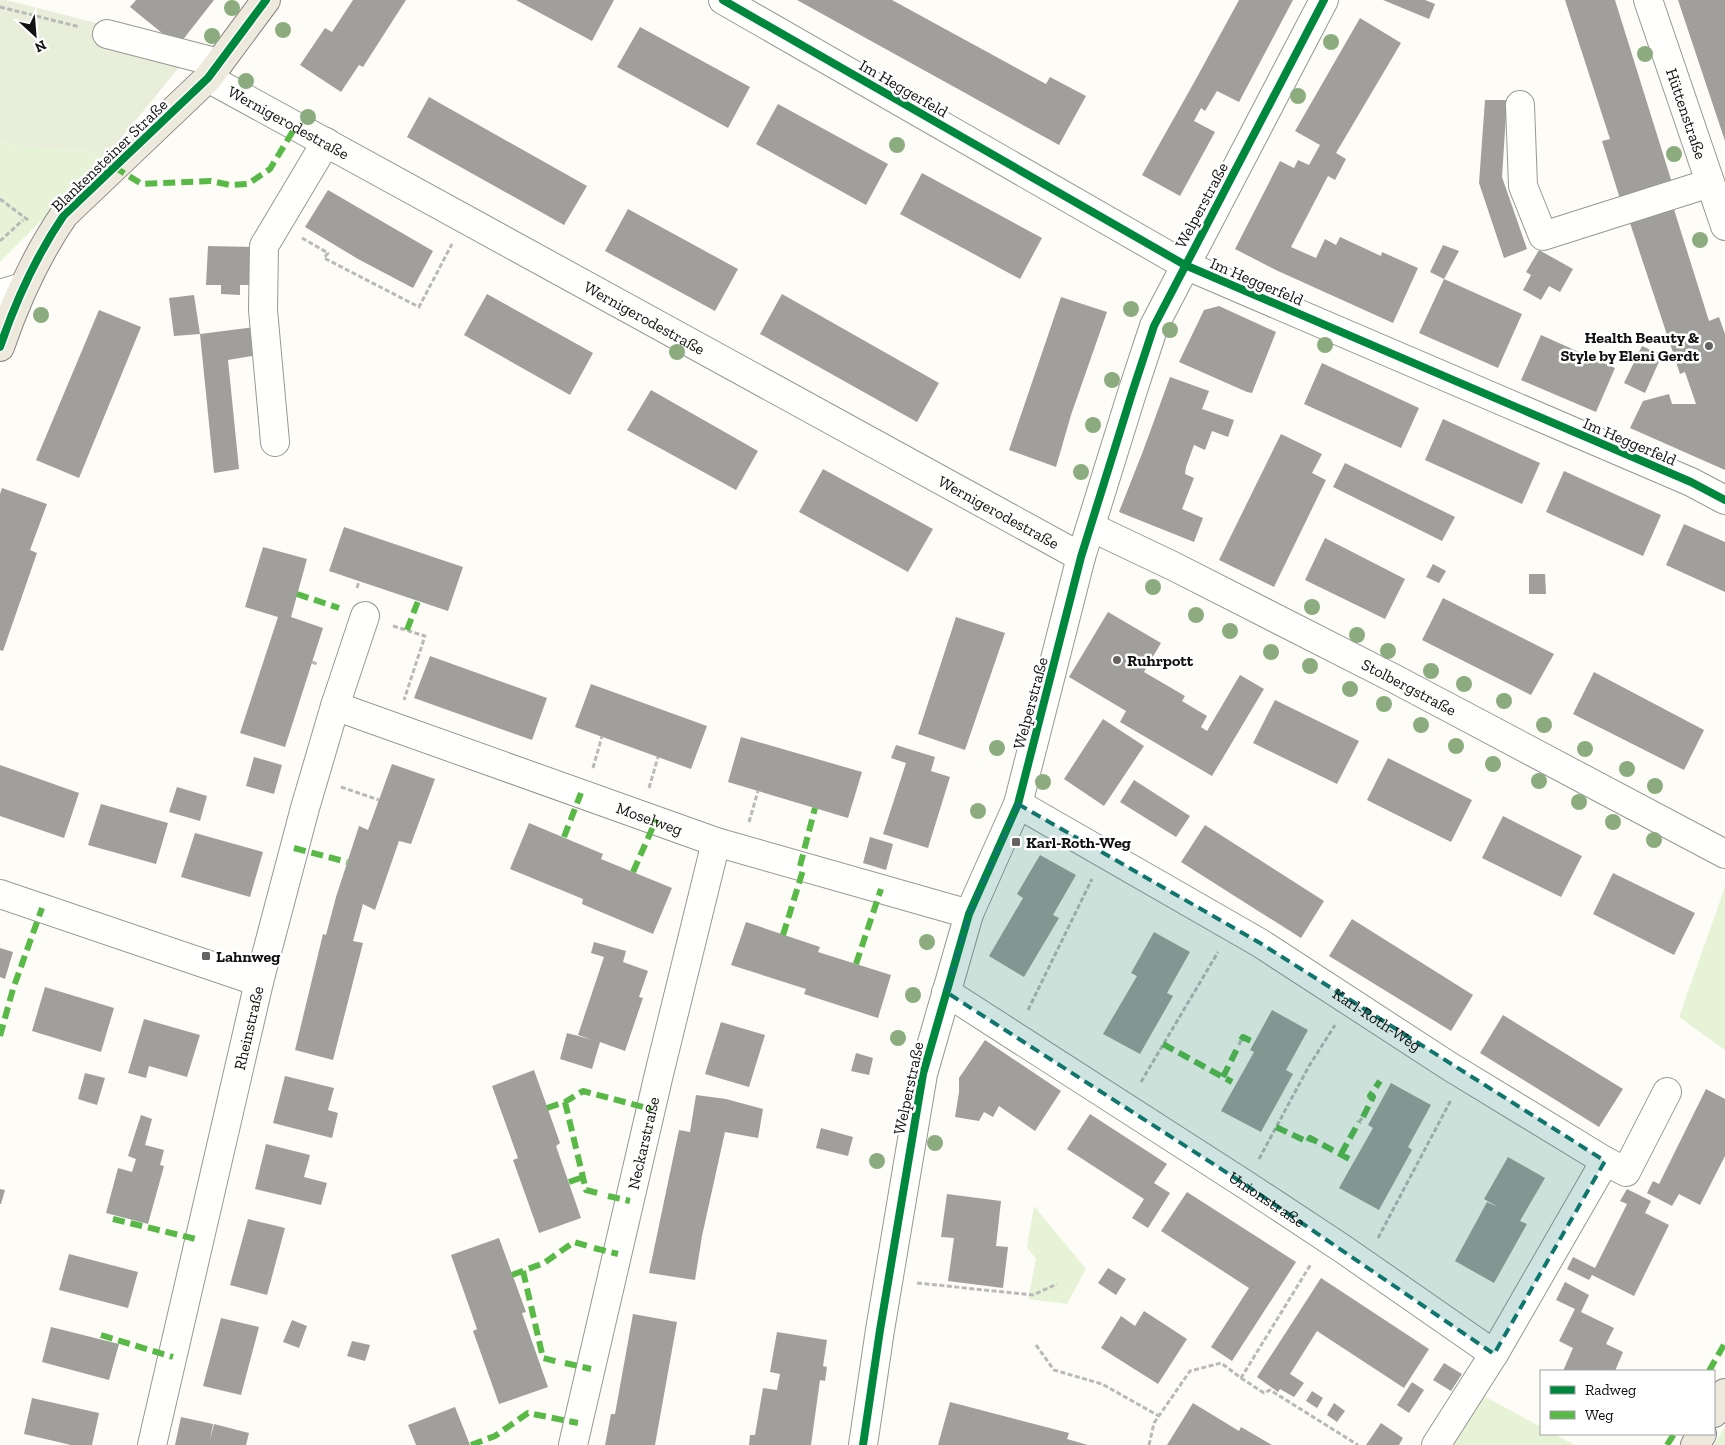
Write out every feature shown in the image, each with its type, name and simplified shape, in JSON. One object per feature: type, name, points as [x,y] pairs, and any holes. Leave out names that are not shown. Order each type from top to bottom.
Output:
[{"type":"main road","name":"Blankensteiner Straße","points":[[0,347],[11,290],[64,215],[214,71],[266,0]]},
{"type":"main road","points":[[1715,1411],[1725,1393]]},
{"type":"street","name":"Im Heggerfeld","points":[[723,0],[1185,265],[1690,482],[1725,500]]},
{"type":"street","name":"Welperstraße","points":[[863,1445],[888,1281],[923,1074],[969,914],[1018,804],[1081,557],[1154,326],[1324,0]]},
{"type":"street","name":"Hüttenstraße","points":[[1648,0],[1725,226]]},
{"type":"street","name":"Wernigerodestraße","points":[[107,34],[214,71],[326,142],[1081,557]]},
{"type":"street","points":[[1520,105],[1523,186],[1543,236],[1710,183]]},
{"type":"street","points":[[275,442],[263,310],[264,246],[326,142]]},
{"type":"street","name":"Stolbergstraße","points":[[1091,527],[1173,566],[1394,679],[1725,854]]},
{"type":"street","name":"Rheinstraße","points":[[152,1445],[259,982],[314,778],[364,616]]},
{"type":"street","name":"Moselweg","points":[[336,706],[716,842],[969,914]]},
{"type":"street","name":"Karl-Roth-Weg","points":[[1018,804],[1260,943],[1464,1075],[1626,1172],[1667,1092]]},
{"type":"street","name":"Neckarstraße","points":[[573,1445],[716,842]]},
{"type":"street","points":[[0,894],[259,982]]},
{"type":"street","name":"Unionstraße","points":[[946,992],[1246,1185],[1494,1354]]},
{"type":"street","points":[[1436,1445],[1494,1354],[1605,1161]]},
{"type":"path","points":[[0,7],[107,34]]},
{"type":"path","points":[[0,241],[26,218]]},
{"type":"path","points":[[300,237],[328,253],[324,258],[419,307],[465,219]]},
{"type":"path","points":[[395,727],[425,636],[407,630]]},
{"type":"path","points":[[314,778],[379,800]]},
{"type":"path","points":[[1015,1037],[1105,854]]},
{"type":"path","points":[[1126,1108],[1233,928]]},
{"type":"path","points":[[1246,1185],[1309,1066],[1350,1001]]},
{"type":"path","points":[[1239,1045],[1241,1040]]},
{"type":"path","points":[[1364,1264],[1464,1075]]},
{"type":"path","points":[[1360,1122],[1363,1117]]},
{"type":"path","points":[[1242,1378],[1327,1239]]},
{"type":"path","points":[[888,1281],[1033,1295],[1057,1284]]},
{"type":"path","points":[[1036,1345],[1054,1370],[1102,1384],[1159,1416]]},
{"type":"path","points":[[1149,1445],[1154,1422],[1190,1371],[1221,1363],[1264,1393],[1270,1390],[1358,1445]]},
{"type":"highlighted area","points":[[1018,804],[1260,943],[1605,1161],[1494,1354],[1246,1185],[946,992],[969,914]]},
{"type":"green space","points":[[0,0],[195,48],[108,154],[0,143]]},
{"type":"green space","points":[[0,143],[108,154],[0,262]]},
{"type":"green space","points":[[1725,887],[1725,1050],[1679,1017]]},
{"type":"green space","points":[[1034,1206],[1086,1269],[1067,1304],[1028,1299],[1036,1259],[1027,1247]]},
{"type":"green space","points":[[1482,1395],[1540,1426],[1540,1435],[1556,1435],[1575,1445],[1451,1445]]},
{"type":"green space","points":[[1725,1426],[1725,1445],[1714,1445]]},
{"type":"building","points":[[136,0],[214,0],[178,46],[130,7]]},
{"type":"building","points":[[353,0],[406,0],[363,67],[359,65],[341,92],[300,65],[325,28],[332,32]]},
{"type":"building","points":[[516,0],[614,0],[592,41]]},
{"type":"building","points":[[797,0],[892,0],[1046,84],[1050,77],[1086,96],[1059,145]]},
{"type":"building","points":[[1239,0],[1293,0],[1239,102],[1217,91],[1205,111],[1201,108],[1194,121],[1215,132],[1180,196],[1142,175]]},
{"type":"building","points":[[1383,0],[1425,0],[1435,4],[1429,19]]},
{"type":"building","points":[[1565,0],[1615,0],[1673,186],[1621,202],[1602,141],[1610,139]]},
{"type":"building","points":[[1678,0],[1725,0],[1725,141]]},
{"type":"building","points":[[1360,18],[1401,43],[1336,153],[1346,159],[1335,180],[1328,176],[1291,247],[1316,258],[1325,239],[1336,245],[1340,237],[1381,256],[1382,252],[1418,268],[1393,323],[1278,271],[1235,249],[1280,161],[1294,168],[1298,160],[1309,165],[1320,145],[1295,131]]},
{"type":"building","points":[[640,27],[750,87],[728,128],[617,67]]},
{"type":"building","points":[[429,97],[587,186],[564,225],[407,137]]},
{"type":"building","points":[[1485,100],[1507,100],[1502,177],[1527,249],[1504,258],[1479,183]]},
{"type":"building","points":[[778,104],[888,164],[866,205],[756,144]]},
{"type":"building","points":[[922,173],[1042,238],[1020,279],[900,214]]},
{"type":"building","points":[[328,190],[433,251],[413,288],[358,259],[305,227]]},
{"type":"building","points":[[1672,203],[1709,321],[1719,317],[1725,334],[1725,470],[1630,428],[1643,401],[1669,394],[1672,404],[1696,404],[1685,372],[1680,374],[1628,217]]},
{"type":"building","points":[[628,209],[738,269],[715,311],[605,251]]},
{"type":"building","points":[[1443,245],[1459,251],[1444,279],[1430,272]]},
{"type":"building","points":[[208,246],[255,247],[253,285],[240,285],[240,295],[221,294],[221,285],[206,285]]},
{"type":"building","points":[[1539,250],[1573,269],[1560,292],[1549,286],[1541,300],[1523,290],[1531,275],[1526,272]]},
{"type":"building","points":[[1444,279],[1522,314],[1498,368],[1419,333]]},
{"type":"building","points":[[487,294],[593,353],[570,395],[464,335]]},
{"type":"building","points":[[782,294],[939,383],[917,422],[760,334]]},
{"type":"building","points":[[194,295],[200,334],[174,336],[169,298]]},
{"type":"building","points":[[1061,297],[1107,312],[1071,415],[1056,467],[1009,450]]},
{"type":"building","points":[[1219,306],[1276,332],[1252,393],[1179,362],[1204,310]]},
{"type":"building","points":[[99,310],[141,327],[79,478],[36,460]]},
{"type":"building","points":[[255,327],[258,355],[228,360],[239,469],[214,473],[200,334]]},
{"type":"building","points":[[1541,335],[1615,368],[1596,412],[1521,380]]},
{"type":"building","points":[[1642,346],[1662,355],[1645,393],[1624,383]]},
{"type":"building","points":[[1322,363],[1419,408],[1401,448],[1304,404]]},
{"type":"building","points":[[1170,377],[1209,391],[1202,409],[1234,420],[1228,437],[1212,431],[1205,450],[1194,445],[1186,467],[1185,474],[1194,478],[1182,509],[1203,518],[1194,542],[1119,512]]},
{"type":"building","points":[[651,390],[758,451],[736,490],[627,430]]},
{"type":"building","points":[[1443,419],[1540,463],[1522,504],[1425,460]]},
{"type":"building","points":[[1281,434],[1322,454],[1312,473],[1326,480],[1274,587],[1219,560]]},
{"type":"building","points":[[1345,463],[1455,517],[1442,541],[1333,487]]},
{"type":"building","points":[[823,469],[933,529],[908,572],[799,512]]},
{"type":"building","points":[[1564,471],[1661,515],[1643,556],[1546,512]]},
{"type":"building","points":[[2,488],[47,504],[30,550],[37,553],[3,651],[0,650],[0,494]]},
{"type":"building","points":[[1684,524],[1725,542],[1725,592],[1666,565]]},
{"type":"building","points":[[344,527],[463,567],[448,611],[329,571]]},
{"type":"building","points":[[1325,538],[1405,579],[1385,619],[1305,580]]},
{"type":"building","points":[[263,547],[307,559],[291,617],[323,628],[285,747],[240,733],[278,617],[245,607]]},
{"type":"building","points":[[1433,564],[1446,571],[1439,583],[1426,577]]},
{"type":"building","points":[[1529,574],[1545,574],[1546,594],[1529,594]]},
{"type":"building","points":[[1443,598],[1554,654],[1531,695],[1422,640]]},
{"type":"building","points":[[1108,612],[1161,643],[1144,672],[1185,696],[1182,701],[1207,716],[1201,727],[1207,731],[1240,675],[1264,689],[1212,776],[1120,722],[1126,711],[1069,677]]},
{"type":"building","points":[[956,617],[1005,633],[965,750],[918,734]]},
{"type":"building","points":[[430,656],[547,698],[532,740],[414,698]]},
{"type":"building","points":[[1594,672],[1704,730],[1684,770],[1573,714]]},
{"type":"building","points":[[591,684],[707,726],[691,769],[575,727]]},
{"type":"building","points":[[1275,700],[1359,741],[1337,784],[1253,743]]},
{"type":"building","points":[[1103,719],[1144,746],[1104,806],[1064,779]]},
{"type":"building","points":[[741,737],[862,772],[848,818],[728,782]]},
{"type":"building","points":[[896,745],[935,757],[931,771],[950,777],[928,848],[883,834],[906,763],[891,758]]},
{"type":"building","points":[[254,757],[282,765],[274,794],[246,786]]},
{"type":"building","points":[[1388,758],[1472,800],[1451,842],[1367,800]]},
{"type":"building","points":[[392,764],[435,779],[411,844],[399,841],[375,910],[363,904],[353,941],[363,943],[333,1060],[295,1050],[323,934],[326,935],[359,826],[368,830]]},
{"type":"building","points":[[0,765],[79,793],[64,838],[0,816]]},
{"type":"building","points":[[1134,780],[1190,816],[1176,837],[1120,802]]},
{"type":"building","points":[[177,787],[207,796],[200,821],[169,812]]},
{"type":"building","points":[[101,804],[168,823],[156,864],[88,845]]},
{"type":"building","points":[[1503,816],[1582,856],[1561,897],[1482,858]]},
{"type":"building","points":[[529,823],[603,854],[601,859],[672,888],[653,934],[582,904],[583,899],[510,869]]},
{"type":"building","points":[[1205,825],[1324,901],[1301,938],[1181,862]]},
{"type":"building","points":[[195,833],[263,852],[250,897],[181,877]]},
{"type":"building","points":[[870,837],[893,844],[886,870],[863,863]]},
{"type":"building","points":[[1040,855],[1076,875],[1053,915],[1059,918],[1024,977],[989,956],[1023,898],[1017,894]]},
{"type":"building","points":[[1613,873],[1695,913],[1674,955],[1593,914]]},
{"type":"building","points":[[1352,919],[1473,995],[1451,1031],[1329,956]]},
{"type":"building","points":[[746,922],[820,947],[818,952],[891,975],[878,1018],[804,994],[806,989],[731,965]]},
{"type":"building","points":[[1154,932],[1190,952],[1167,993],[1173,996],[1140,1054],[1103,1034],[1137,976],[1131,973]]},
{"type":"building","points":[[594,942],[626,951],[623,962],[648,971],[639,997],[643,998],[625,1051],[600,1042],[592,1069],[560,1059],[567,1033],[593,1040],[578,1035],[604,957],[591,953]]},
{"type":"building","points":[[0,948],[13,952],[5,979],[0,977]]},
{"type":"building","points":[[45,987],[114,1008],[101,1052],[32,1031]]},
{"type":"building","points":[[1272,1010],[1308,1030],[1286,1070],[1293,1074],[1261,1132],[1221,1111],[1254,1052],[1250,1050]]},
{"type":"building","points":[[1503,1015],[1623,1089],[1599,1127],[1480,1053]]},
{"type":"building","points":[[144,1019],[200,1035],[187,1077],[149,1066],[146,1078],[128,1073]]},
{"type":"building","points":[[721,1022],[765,1035],[749,1087],[705,1074]]},
{"type":"building","points":[[985,1040],[1061,1091],[1035,1131],[999,1106],[993,1117],[984,1112],[979,1121],[955,1117],[959,1078]]},
{"type":"building","points":[[856,1053],[873,1058],[869,1075],[851,1071]]},
{"type":"building","points":[[534,1070],[560,1143],[556,1146],[581,1218],[539,1233],[513,1160],[518,1158],[492,1086]]},
{"type":"building","points":[[85,1073],[105,1078],[97,1105],[78,1099]]},
{"type":"building","points":[[285,1076],[334,1088],[328,1110],[338,1113],[332,1138],[273,1123]]},
{"type":"building","points":[[1391,1083],[1431,1105],[1408,1147],[1412,1150],[1379,1210],[1339,1188],[1373,1128],[1368,1125]]},
{"type":"building","points":[[1706,1089],[1725,1099],[1725,1156],[1700,1205],[1679,1194],[1672,1206],[1647,1193],[1653,1181],[1659,1184]]},
{"type":"building","points":[[696,1095],[726,1099],[763,1109],[758,1138],[725,1132],[702,1236],[695,1280],[649,1273],[679,1130],[690,1132]]},
{"type":"building","points":[[1090,1114],[1167,1164],[1154,1183],[1170,1193],[1148,1228],[1132,1218],[1144,1199],[1067,1149]]},
{"type":"building","points":[[141,1115],[152,1119],[145,1145],[164,1150],[160,1165],[164,1166],[148,1224],[106,1213],[118,1168],[132,1172],[136,1159],[128,1156]]},
{"type":"building","points":[[821,1128],[853,1137],[848,1156],[816,1148]]},
{"type":"building","points":[[266,1144],[310,1155],[304,1177],[327,1183],[321,1205],[255,1189]]},
{"type":"building","points":[[1508,1157],[1545,1178],[1520,1221],[1527,1224],[1494,1283],[1455,1261],[1487,1202],[1498,1207],[1484,1199]]},
{"type":"building","points":[[0,1189],[5,1190],[1,1204],[0,1204]]},
{"type":"building","points":[[1627,1189],[1651,1201],[1645,1213],[1669,1225],[1634,1296],[1592,1275],[1589,1280],[1567,1269],[1573,1257],[1595,1268],[1627,1204],[1620,1201]]},
{"type":"building","points":[[1187,1192],[1296,1262],[1232,1361],[1211,1347],[1249,1288],[1161,1231]]},
{"type":"building","points":[[947,1194],[1001,1201],[996,1246],[1008,1247],[1003,1288],[948,1281],[954,1238],[941,1237]]},
{"type":"building","points":[[248,1219],[285,1228],[267,1295],[230,1285]]},
{"type":"building","points":[[499,1238],[526,1312],[522,1313],[548,1387],[499,1404],[473,1331],[477,1329],[451,1255]]},
{"type":"building","points":[[69,1254],[138,1272],[128,1308],[59,1290]]},
{"type":"building","points":[[1108,1268],[1126,1279],[1116,1295],[1098,1283]]},
{"type":"building","points":[[1321,1278],[1429,1349],[1404,1388],[1317,1331],[1290,1374],[1304,1383],[1294,1397],[1280,1389],[1278,1392],[1257,1377]]},
{"type":"building","points":[[1565,1282],[1589,1295],[1581,1312],[1614,1328],[1606,1344],[1623,1352],[1615,1370],[1563,1370],[1573,1348],[1559,1341],[1575,1309],[1556,1300]]},
{"type":"building","points":[[1144,1311],[1187,1339],[1158,1384],[1101,1348],[1121,1316],[1135,1326]]},
{"type":"building","points":[[633,1314],[677,1322],[655,1445],[605,1445],[611,1414],[615,1414]]},
{"type":"building","points":[[221,1318],[259,1327],[241,1395],[203,1386]]},
{"type":"building","points":[[292,1320],[307,1326],[299,1348],[283,1342]]},
{"type":"building","points":[[51,1327],[119,1344],[109,1380],[42,1362]]},
{"type":"building","points":[[777,1332],[827,1340],[823,1366],[827,1367],[825,1381],[820,1380],[811,1445],[749,1445],[750,1435],[755,1435],[763,1388],[777,1390],[780,1374],[770,1372]]},
{"type":"building","points":[[352,1341],[370,1345],[365,1361],[347,1356]]},
{"type":"building","points":[[1444,1363],[1462,1374],[1451,1391],[1433,1380]]},
{"type":"building","points":[[1412,1382],[1424,1390],[1409,1413],[1397,1405]]},
{"type":"building","points":[[1312,1391],[1323,1398],[1317,1408],[1306,1401]]},
{"type":"building","points":[[32,1398],[99,1413],[92,1445],[71,1445],[24,1434]]},
{"type":"building","points":[[950,1402],[1069,1433],[1067,1439],[1088,1445],[938,1445]]},
{"type":"building","points":[[1193,1403],[1239,1431],[1241,1427],[1272,1445],[1167,1445]]},
{"type":"building","points":[[1334,1403],[1345,1411],[1337,1422],[1327,1415]]},
{"type":"building","points":[[455,1407],[470,1445],[416,1445],[408,1425]]},
{"type":"building","points":[[181,1417],[213,1424],[210,1440],[214,1424],[249,1433],[246,1445],[175,1445]]},
{"type":"building","points":[[1381,1423],[1403,1438],[1399,1445],[1366,1445]]},
{"type":"marked path","points":[[114,167],[142,184],[211,181],[230,185],[248,184],[270,169],[296,126]]},
{"type":"marked path","points":[[297,594],[339,608]]},
{"type":"marked path","points":[[407,630],[418,601]]},
{"type":"marked path","points":[[564,837],[581,793]]},
{"type":"marked path","points":[[800,866],[815,808]]},
{"type":"marked path","points":[[633,872],[656,820]]},
{"type":"marked path","points":[[294,848],[347,862]]},
{"type":"marked path","points":[[783,935],[804,867]]},
{"type":"marked path","points":[[856,964],[881,889]]},
{"type":"marked path","points":[[0,1036],[13,989],[42,908]]},
{"type":"marked path","points":[[1241,1040],[1243,1037],[1251,1041]]},
{"type":"marked path","points":[[1163,1044],[1232,1082]]},
{"type":"marked path","points":[[1223,1077],[1239,1045]]},
{"type":"marked path","points":[[1363,1117],[1373,1097],[1370,1096],[1380,1081]]},
{"type":"marked path","points":[[547,1108],[565,1102],[583,1091],[651,1109]]},
{"type":"marked path","points":[[565,1102],[586,1190],[601,1194]]},
{"type":"marked path","points":[[1341,1154],[1359,1122]]},
{"type":"marked path","points":[[1276,1127],[1308,1142],[1310,1138],[1351,1160]]},
{"type":"marked path","points":[[569,1182],[583,1177]]},
{"type":"marked path","points":[[608,1196],[630,1201]]},
{"type":"marked path","points":[[113,1219],[200,1240]]},
{"type":"marked path","points":[[512,1275],[544,1263],[574,1242],[588,1246]]},
{"type":"marked path","points":[[594,1248],[618,1254]]},
{"type":"marked path","points":[[523,1271],[543,1358],[559,1362]]},
{"type":"marked path","points":[[101,1335],[173,1357]]},
{"type":"marked path","points":[[1710,1370],[1725,1343]]},
{"type":"marked path","points":[[565,1363],[591,1369]]},
{"type":"marked path","points":[[471,1445],[495,1436],[528,1413],[578,1423]]},
{"type":"marked path","points":[[1667,1445],[1673,1435]]},
{"type":"cycle path","points":[[0,347],[28,279],[44,246],[64,215],[208,78],[266,0]]},
{"type":"cycle path","points":[[723,0],[1185,265],[1691,482],[1725,500]]},
{"type":"cycle path","points":[[863,1445],[880,1330],[923,1074],[969,914],[1018,804],[1081,557],[1132,393],[1154,326],[1324,0]]},
{"type":"place","name":"Health Beauty & Style by Eleni Gerdt","points":[[1709,346]]},
{"type":"place","name":"Ruhrpott","points":[[1117,660]]},
{"type":"place","name":"Karl-Roth-Weg","points":[[1016,842]]},
{"type":"place","name":"Lahnweg","points":[[206,956]]}]
